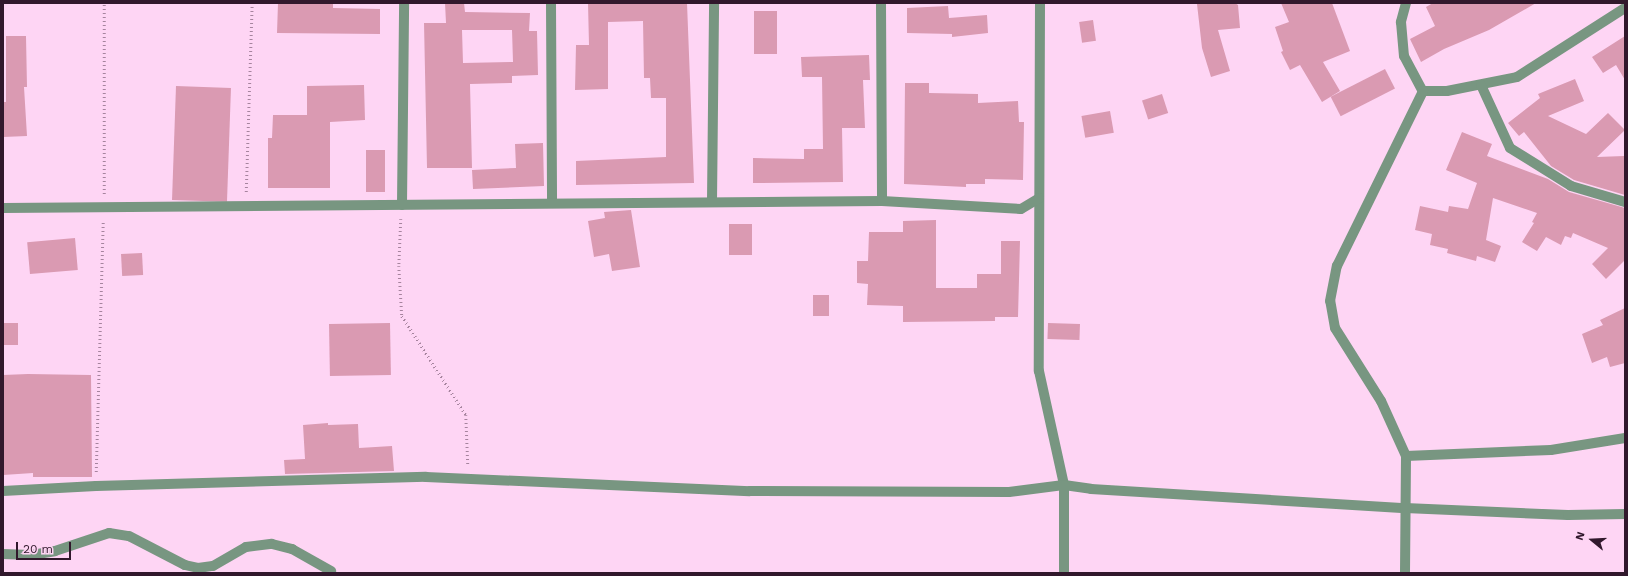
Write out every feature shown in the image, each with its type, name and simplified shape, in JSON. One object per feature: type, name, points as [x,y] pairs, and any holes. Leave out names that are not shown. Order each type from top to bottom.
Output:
[{"type":"street","points":[[402,205],[404,3]]},
{"type":"street","points":[[551,3],[552,203]]},
{"type":"street","points":[[712,202],[714,3]]},
{"type":"street","points":[[881,3],[882,200]]},
{"type":"street","points":[[1040,3],[1039,371],[1064,485],[1064,573]]},
{"type":"street","points":[[1406,3],[1401,22],[1404,56],[1423,91]]},
{"type":"street","points":[[1423,91],[1447,91],[1516,77],[1625,8]]},
{"type":"street","points":[[1480,85],[1510,148],[1571,186],[1625,202]]},
{"type":"street","points":[[1405,573],[1406,456],[1381,401],[1335,328],[1330,301],[1337,266],[1423,91]]},
{"type":"street","points":[[3,208],[882,200],[1021,209],[1039,198]]},
{"type":"street","points":[[1406,456],[1551,450],[1625,438]]},
{"type":"street","points":[[3,491],[96,486],[426,478],[750,491],[1009,492],[1064,485],[1091,489],[1405,508],[1568,515],[1625,514]]},
{"type":"street","points":[[3,554],[32,555],[55,552],[109,533],[129,536],[185,565],[198,568],[213,566],[246,547],[272,544],[292,549],[330,571]]},
{"type":"path","points":[[96,486],[104,207],[104,3]]},
{"type":"path","points":[[246,205],[252,3]]},
{"type":"path","points":[[402,205],[399,266],[402,316],[466,415],[469,479]]},
{"type":"building","points":[[278,3],[333,3],[333,8],[380,9],[380,34],[277,33]]},
{"type":"building","points":[[445,3],[464,3],[465,12],[530,13],[529,31],[537,31],[538,75],[512,76],[512,83],[470,84],[472,168],[427,168],[424,23],[446,23]],"holes":[[[462,30],[512,30],[513,62],[463,63]]]},
{"type":"building","points":[[588,3],[687,3],[694,183],[576,185],[576,161],[666,157],[666,98],[651,98],[650,78],[644,78],[643,21],[608,22],[608,89],[575,90],[576,45],[589,45]]},
{"type":"building","points":[[1235,3],[1238,5],[1240,28],[1218,30],[1230,71],[1211,77],[1202,48],[1197,4]]},
{"type":"building","points":[[1281,3],[1332,3],[1350,51],[1323,62],[1340,91],[1322,102],[1300,65],[1290,70],[1281,52],[1283,51],[1275,27],[1289,22]]},
{"type":"building","points":[[1433,3],[1536,3],[1489,30],[1444,49],[1421,62],[1410,39],[1435,26],[1426,7]]},
{"type":"building","points":[[948,6],[949,18],[987,15],[988,33],[952,37],[952,34],[907,33],[907,8]]},
{"type":"building","points":[[754,11],[777,11],[777,54],[754,54]]},
{"type":"building","points":[[1093,20],[1096,41],[1082,43],[1079,22]]},
{"type":"building","points":[[6,36],[26,36],[27,87],[24,87],[27,136],[3,137],[3,102],[6,102]]},
{"type":"building","points":[[1625,36],[1625,80],[1616,65],[1603,73],[1592,57]]},
{"type":"building","points":[[869,55],[870,80],[863,80],[865,128],[842,128],[843,182],[753,183],[753,158],[804,159],[804,149],[823,149],[822,77],[802,77],[801,57]]},
{"type":"building","points":[[1385,69],[1395,89],[1341,116],[1331,97]]},
{"type":"building","points":[[1575,79],[1584,101],[1548,116],[1586,134],[1608,113],[1625,130],[1597,157],[1624,156],[1625,195],[1574,180],[1551,166],[1524,132],[1519,136],[1508,123],[1540,98],[1538,94]]},
{"type":"building","points":[[905,83],[929,83],[929,93],[978,94],[978,103],[1018,101],[1019,122],[1024,122],[1023,180],[985,179],[985,184],[966,184],[966,187],[904,184]]},
{"type":"building","points":[[364,85],[365,120],[330,122],[330,188],[268,188],[268,138],[272,138],[273,115],[307,115],[307,86]]},
{"type":"building","points":[[176,86],[231,88],[227,202],[172,200]]},
{"type":"building","points":[[1162,94],[1168,113],[1148,120],[1142,100]]},
{"type":"building","points":[[1110,111],[1114,133],[1085,138],[1081,116]]},
{"type":"building","points":[[1462,132],[1492,144],[1487,156],[1548,179],[1569,192],[1625,208],[1625,260],[1606,279],[1592,264],[1608,248],[1573,233],[1571,238],[1565,236],[1561,245],[1546,237],[1537,251],[1522,242],[1534,223],[1532,222],[1537,213],[1493,198],[1486,240],[1501,246],[1495,262],[1477,256],[1476,261],[1447,253],[1448,249],[1430,245],[1432,234],[1415,230],[1420,206],[1448,212],[1449,206],[1468,209],[1477,183],[1446,170]]},
{"type":"building","points":[[543,143],[544,186],[473,189],[472,170],[516,168],[515,144]]},
{"type":"building","points":[[366,150],[385,150],[385,192],[366,192]]},
{"type":"building","points":[[631,210],[640,267],[612,271],[609,254],[594,257],[588,221],[605,218],[604,212]]},
{"type":"building","points":[[936,220],[936,288],[977,288],[977,274],[1001,274],[1001,241],[1020,241],[1018,317],[995,317],[995,321],[903,322],[903,306],[867,305],[868,284],[857,283],[857,261],[868,261],[869,232],[903,232],[903,221]]},
{"type":"building","points":[[729,224],[752,224],[752,255],[729,255]]},
{"type":"building","points":[[75,238],[78,270],[30,274],[27,242]]},
{"type":"building","points":[[142,253],[143,275],[122,276],[121,254]]},
{"type":"building","points":[[813,295],[829,295],[829,316],[813,316]]},
{"type":"building","points":[[1625,308],[1625,363],[1610,367],[1607,357],[1592,363],[1582,334],[1603,325],[1600,320]]},
{"type":"building","points":[[3,323],[18,323],[18,345],[3,345]]},
{"type":"building","points":[[390,323],[391,375],[330,376],[329,324]]},
{"type":"building","points":[[1048,323],[1080,324],[1079,340],[1047,339]]},
{"type":"building","points":[[3,375],[91,375],[92,477],[33,477],[33,473],[3,475]]},
{"type":"building","points":[[328,423],[328,425],[358,424],[359,448],[392,446],[394,471],[285,474],[284,460],[305,459],[303,425]]}]
